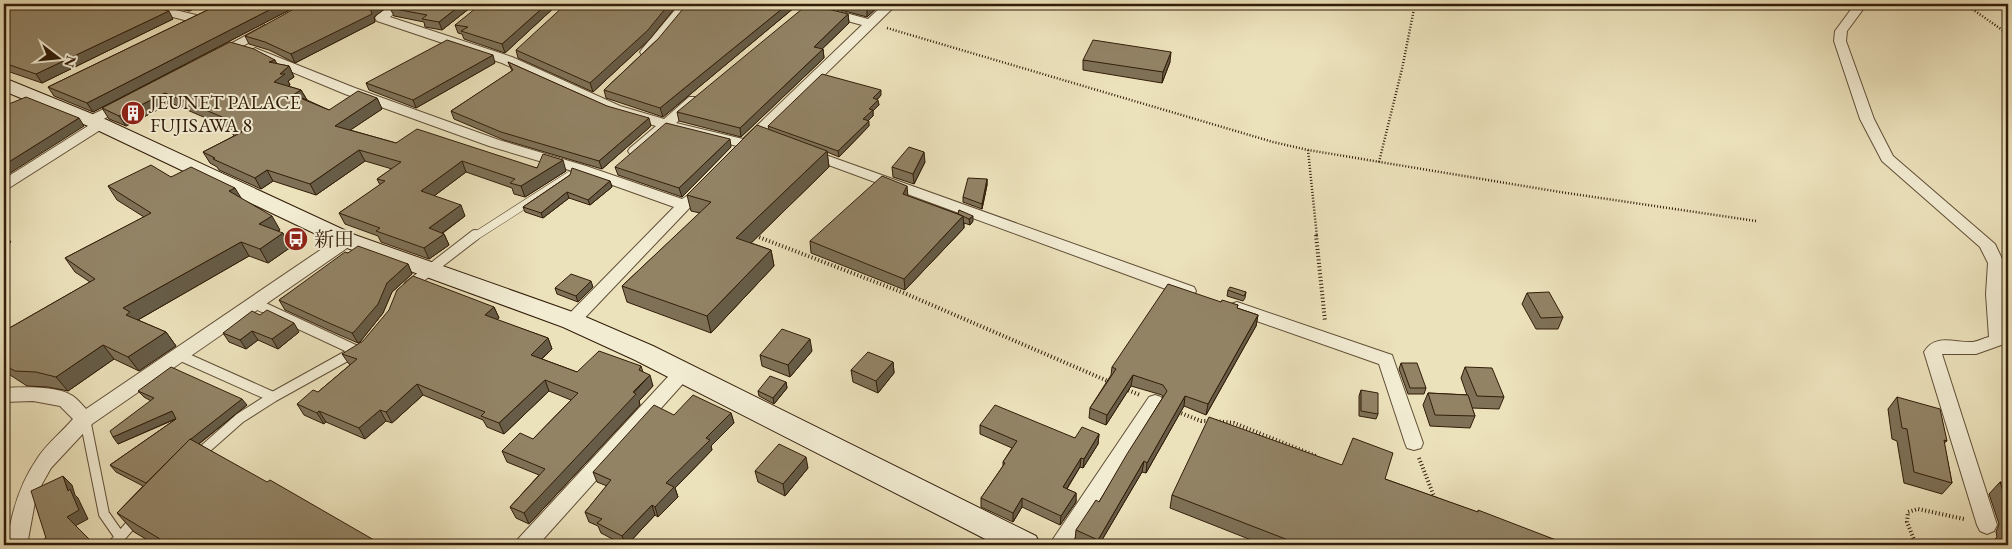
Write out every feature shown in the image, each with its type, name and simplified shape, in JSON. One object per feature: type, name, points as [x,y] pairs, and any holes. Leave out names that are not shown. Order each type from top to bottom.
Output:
[{"type":"street","points":[[138,4],[200,15]]},
{"type":"street","points":[[400,4],[381,18],[447,35],[594,100],[665,124],[775,140]]},
{"type":"street","points":[[635,62],[656,43],[686,4]]},
{"type":"street","points":[[732,158],[869,23],[891,4]]},
{"type":"street","points":[[1861,4],[1841,30],[1840,41],[1867,119],[1887,158],[1917,186],[1987,244],[1996,263],[1994,294],[1998,340],[1976,348],[1940,346],[1933,352],[1987,525]]},
{"type":"street","points":[[792,18],[803,5],[869,23]]},
{"type":"street","points":[[166,31],[200,15]]},
{"type":"street","points":[[209,59],[274,25]]},
{"type":"street","points":[[234,46],[264,55],[350,91],[494,143],[609,173],[684,205]]},
{"type":"street","points":[[507,60],[521,48]]},
{"type":"street","points":[[594,100],[608,88]]},
{"type":"street","points":[[27,92],[96,122],[347,240],[572,322],[683,372],[995,535],[1025,545]]},
{"type":"street","points":[[628,157],[702,93]]},
{"type":"street","points":[[4,185],[134,98]]},
{"type":"street","points":[[794,147],[1054,244],[1203,297]]},
{"type":"street","points":[[572,322],[698,192]]},
{"type":"street","points":[[17,545],[25,502],[33,483],[44,463],[85,419],[347,240]]},
{"type":"street","points":[[1222,303],[1386,360],[1414,443]]},
{"type":"street","points":[[526,545],[683,372]]},
{"type":"street","points":[[4,395],[33,394],[64,400],[85,419]]},
{"type":"street","points":[[1059,545],[1155,402]]},
{"type":"lane","points":[[404,291],[428,269],[479,232],[569,176]]},
{"type":"lane","points":[[191,463],[240,418],[361,349],[254,303]]},
{"type":"lane","points":[[179,355],[273,398]]},
{"type":"lane","points":[[85,419],[104,514],[120,537]]},
{"type":"lane","points":[[113,545],[146,508]]},
{"type":"path","points":[[1378,162],[1402,68],[1415,4]]},
{"type":"path","points":[[1964,4],[2008,34]]},
{"type":"path","points":[[869,23],[1273,142],[1308,150],[1608,200],[1756,221]]},
{"type":"path","points":[[1308,150],[1325,316],[1325,339]]},
{"type":"path","points":[[749,234],[904,293],[1111,382]]},
{"type":"path","points":[[1120,386],[1201,421],[1234,423],[1323,459]]},
{"type":"path","points":[[1414,443],[1436,501],[1427,498]]},
{"type":"path","points":[[1916,545],[1907,522],[1908,512],[1918,509],[1987,525]]},
{"type":"building","points":[[4,4],[141,4],[169,11],[36,74],[4,63]]},
{"type":"building","points":[[220,4],[281,4],[87,103],[48,87]]},
{"type":"building","points":[[303,4],[376,4],[370,8],[372,14],[291,54],[265,42],[245,36]]},
{"type":"building","points":[[396,4],[462,4],[439,22],[422,19],[427,15],[390,8]]},
{"type":"building","points":[[481,4],[547,4],[502,44],[461,31],[468,27],[455,25]]},
{"type":"building","points":[[566,4],[669,4],[648,30],[590,83],[516,50]]},
{"type":"building","points":[[687,4],[706,4],[728,8],[734,4],[788,4],[660,108],[604,90],[658,39]]},
{"type":"building","points":[[808,4],[848,14],[814,47],[823,49],[740,128],[677,112]]},
{"type":"building","points":[[848,4],[872,4],[867,9]]},
{"type":"building","points":[[447,40],[493,55],[413,100],[366,83]]},
{"type":"building","points":[[1093,40],[1171,52],[1163,72],[1083,60]]},
{"type":"building","points":[[230,42],[254,49],[275,60],[269,62],[289,66],[280,74],[285,74],[274,82],[301,90],[293,95],[329,110],[358,91],[377,98],[335,126],[396,143],[417,129],[537,168],[543,154],[563,160],[521,186],[510,183],[515,179],[462,161],[421,191],[461,205],[429,228],[444,234],[424,248],[376,231],[380,228],[339,213],[385,181],[377,179],[401,162],[359,150],[310,184],[267,170],[255,178],[213,159],[215,158],[203,152],[242,132],[227,125],[234,122],[165,93],[119,116],[102,108]]},
{"type":"building","points":[[508,62],[607,106],[649,118],[599,161],[501,132],[451,111],[513,70]]},
{"type":"building","points":[[822,74],[881,90],[873,98],[878,100],[869,109],[873,110],[863,119],[869,121],[838,151],[768,126]]},
{"type":"building","points":[[26,97],[79,118],[4,165],[4,106]]},
{"type":"building","points":[[666,123],[730,139],[679,188],[615,167]]},
{"type":"building","points":[[757,125],[827,151],[736,238],[771,250],[707,316],[622,286],[711,202],[687,195]]},
{"type":"building","points":[[909,147],[924,152],[913,174],[892,167]]},
{"type":"building","points":[[151,165],[171,177],[191,167],[235,188],[229,191],[272,216],[259,224],[283,233],[260,249],[241,242],[123,308],[130,312],[126,315],[166,332],[128,357],[103,345],[56,377],[36,372],[15,371],[4,365],[4,336],[9,332],[6,330],[95,279],[65,258],[151,213],[108,186]]},
{"type":"building","points":[[572,168],[610,181],[588,200],[567,192],[541,213],[523,207],[570,175]]},
{"type":"building","points":[[882,176],[907,186],[903,194],[963,216],[904,279],[810,241]]},
{"type":"building","points":[[968,178],[987,179],[982,204],[963,197]]},
{"type":"building","points":[[959,210],[973,216],[969,219],[958,214]]},
{"type":"building","points":[[358,246],[408,264],[387,283],[378,304],[354,332],[352,333],[279,300],[345,252],[348,253]]},
{"type":"building","points":[[571,274],[591,281],[576,296],[555,288]]},
{"type":"building","points":[[413,276],[494,307],[485,315],[548,338],[531,355],[577,372],[599,351],[641,366],[639,370],[650,375],[633,392],[636,394],[524,513],[510,507],[545,469],[502,451],[520,433],[533,439],[578,393],[545,380],[499,423],[481,416],[485,412],[417,384],[386,412],[380,410],[359,428],[297,404],[313,390],[318,392],[357,359],[342,354],[363,341],[389,310],[397,290]]},
{"type":"building","points":[[1168,284],[1221,302],[1222,300],[1238,305],[1237,308],[1258,315],[1208,404],[1185,396],[1147,463],[1144,461],[1098,540],[1076,530],[1096,500],[1099,502],[1167,391],[1163,385],[1133,375],[1107,415],[1090,408],[1116,369],[1112,367]]},
{"type":"building","points":[[1230,287],[1246,292],[1244,296],[1228,290]]},
{"type":"building","points":[[1549,292],[1563,317],[1541,318],[1527,293]]},
{"type":"building","points":[[267,310],[294,323],[272,339],[252,331],[240,340],[223,333],[252,311],[260,315]]},
{"type":"building","points":[[782,329],[810,339],[788,365],[760,355]]},
{"type":"building","points":[[868,352],[893,362],[876,381],[851,370]]},
{"type":"building","points":[[1401,363],[1417,363],[1426,388],[1410,388]]},
{"type":"building","points":[[171,367],[242,399],[190,439],[146,483],[110,465],[176,419],[172,411],[113,437],[110,431],[154,398],[138,391]]},
{"type":"building","points":[[1465,367],[1492,368],[1504,397],[1477,396]]},
{"type":"building","points":[[770,376],[786,382],[773,398],[758,391]]},
{"type":"building","points":[[1361,390],[1378,393],[1378,414],[1361,411]]},
{"type":"building","points":[[1428,393],[1468,395],[1475,416],[1435,415]]},
{"type":"building","points":[[693,395],[731,413],[706,438],[710,440],[666,483],[674,487],[655,507],[652,505],[622,536],[597,523],[602,519],[585,512],[611,480],[593,472],[654,405],[674,415]]},
{"type":"building","points":[[1897,397],[1940,409],[1947,441],[1944,440],[1952,483],[1914,472],[1907,429],[1902,428]]},
{"type":"building","points":[[995,405],[1075,438],[1082,427],[1099,434],[1084,459],[1081,458],[1063,487],[1076,493],[1061,516],[1022,498],[1013,513],[981,498],[1005,463],[1003,462],[1017,441],[980,425]]},
{"type":"building","points":[[1209,417],[1342,465],[1353,438],[1393,453],[1385,479],[1478,512],[1478,510],[1569,545],[1301,545],[1172,495]]},
{"type":"building","points":[[190,439],[267,482],[270,480],[374,540],[368,545],[170,545],[117,513]]},
{"type":"building","points":[[779,444],[806,457],[783,484],[755,471]]},
{"type":"building","points":[[63,476],[68,491],[70,489],[79,510],[67,517],[89,539],[79,545],[34,545],[46,538],[31,491]]},
{"type":"building","points":[[2000,482],[2008,485],[2008,507]]},
{"type":"place","name":"JEUNET PALACE FUJISAWA 8","points":[[133,113]]},
{"type":"place","name":"新田","points":[[296,239]]}]
